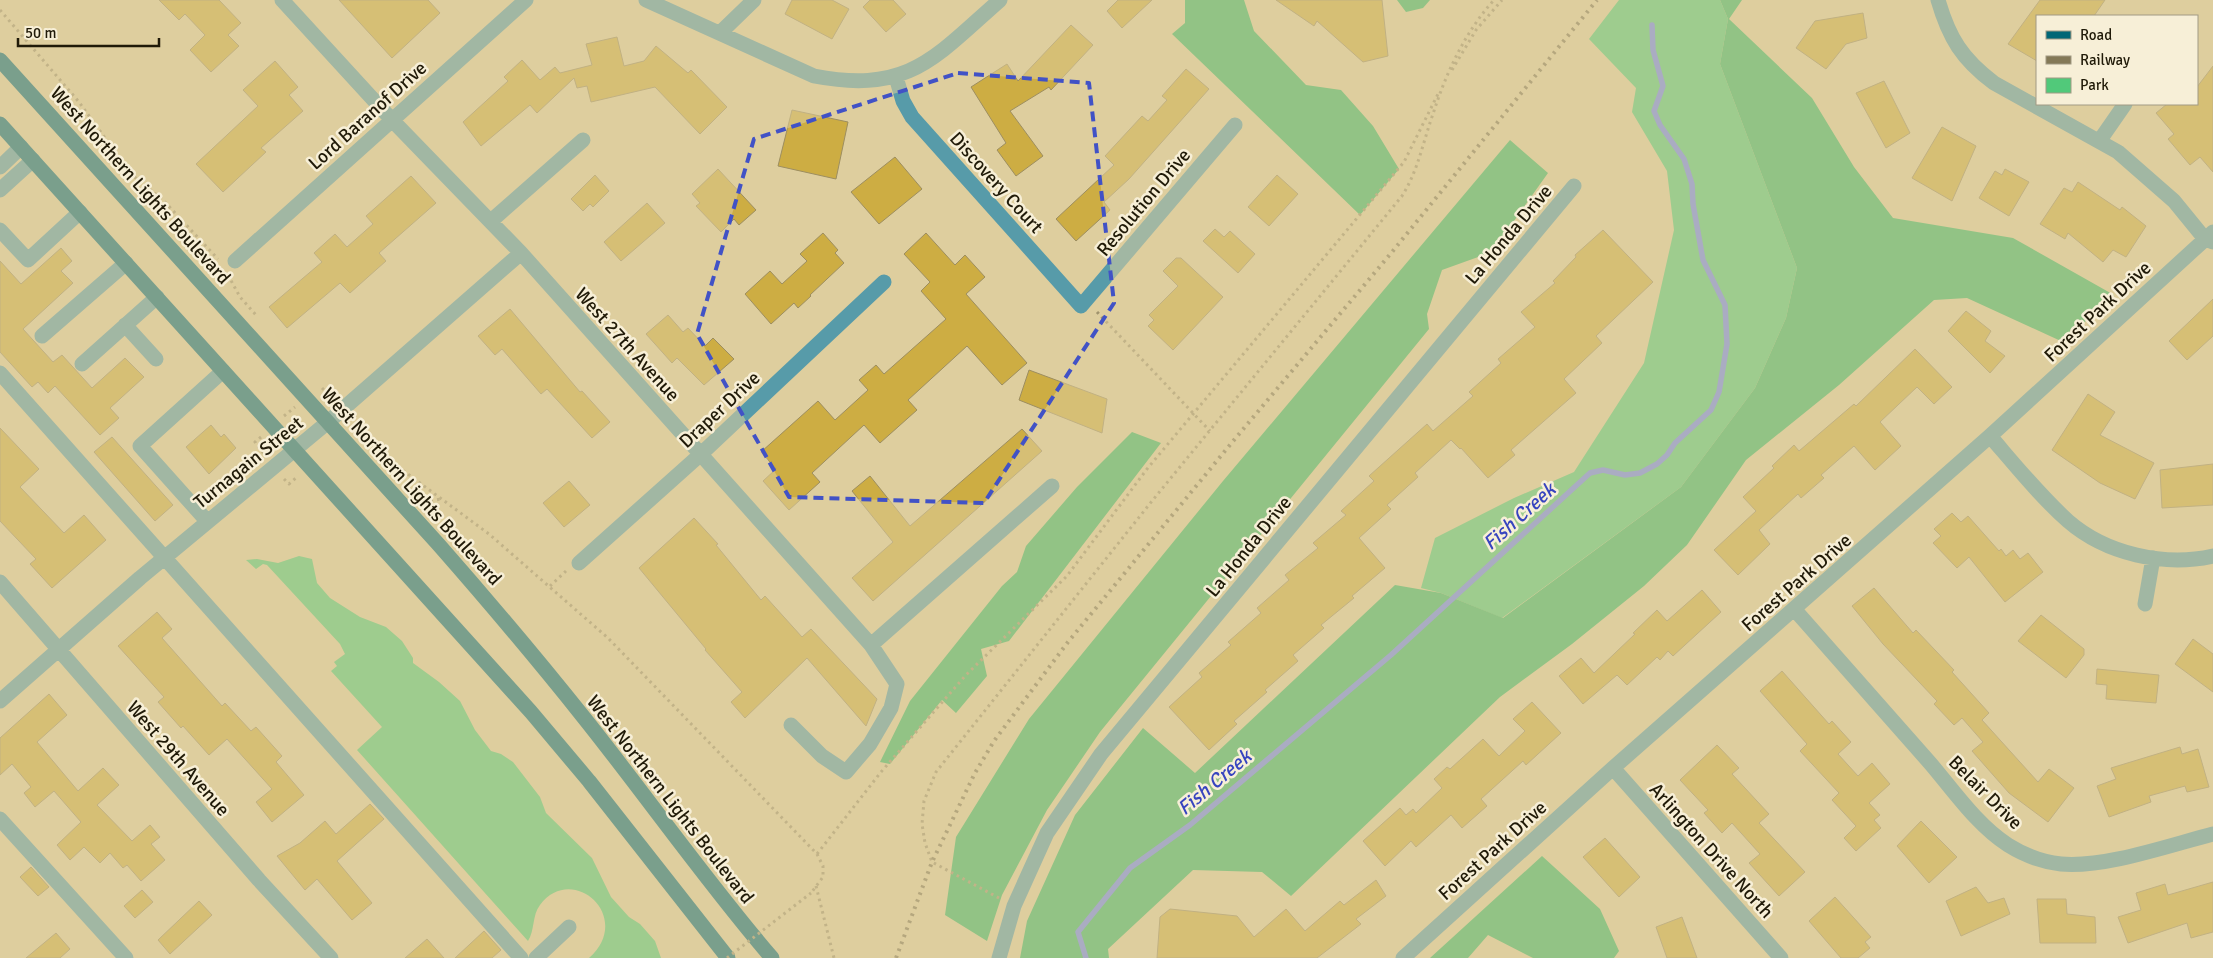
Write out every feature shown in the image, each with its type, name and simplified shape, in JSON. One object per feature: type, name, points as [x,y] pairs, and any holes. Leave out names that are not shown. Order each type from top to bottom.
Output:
[{"type":"main road","name":"West Northern Lights Boulevard","points":[[0,60],[328,422],[510,627],[585,718],[740,920],[772,958]]},
{"type":"main road","points":[[0,124],[531,712],[589,781],[728,958]]},
{"type":"street","name":"West 27th Avenue","points":[[282,0],[392,120],[521,253],[871,645],[897,684],[892,708],[870,744],[846,772],[822,756],[791,725]]},
{"type":"street","name":"Lord Baranof Drive","points":[[227,265],[526,0]]},
{"type":"street","points":[[646,0],[814,76],[865,82],[896,77],[922,65],[941,52],[1000,0]]},
{"type":"street","points":[[720,34],[754,0]]},
{"type":"street","points":[[1938,0],[1948,31],[1956,46],[1979,72],[1994,83],[2100,140],[2135,166],[2174,201],[2210,238]]},
{"type":"street","name":"Discovery Court","points":[[896,77],[903,101],[912,117],[1084,303]]},
{"type":"street","points":[[2100,140],[2124,105]]},
{"type":"street","name":"Resolution Drive","points":[[1084,303],[1235,125]]},
{"type":"street","points":[[491,222],[583,140]]},
{"type":"street","points":[[0,166],[21,147]]},
{"type":"street","points":[[0,190],[33,160]]},
{"type":"street","name":"La Honda Drive","points":[[1000,958],[1014,906],[1047,833],[1101,754],[1574,186]]},
{"type":"street","points":[[0,230],[28,260],[80,212]]},
{"type":"street","name":"Forest Park Drive","points":[[1402,958],[2210,238]]},
{"type":"street","name":"Turnagain Street","points":[[0,701],[163,558],[328,422],[521,253]]},
{"type":"street","points":[[42,336],[126,262]]},
{"type":"street","name":"Draper Drive","points":[[579,563],[700,454],[884,282]]},
{"type":"street","points":[[82,364],[157,297]]},
{"type":"street","points":[[126,325],[156,359]]},
{"type":"street","points":[[207,521],[140,446],[223,371]]},
{"type":"street","points":[[0,373],[521,958]]},
{"type":"street","points":[[1990,436],[2055,509],[2083,532],[2116,548],[2153,558],[2198,559],[2213,556]]},
{"type":"street","points":[[871,645],[1052,486]]},
{"type":"street","points":[[2145,604],[2153,558]]},
{"type":"street","name":"West 29th Avenue","points":[[0,582],[40,627],[57,650],[259,880],[331,958]]},
{"type":"street","name":"Belair Drive","points":[[1794,610],[1970,810],[2008,844],[2026,855],[2043,861],[2062,864],[2084,864],[2107,861],[2213,834]]},
{"type":"street","name":"Arlington Drive North","points":[[1613,768],[1781,958]]},
{"type":"street","points":[[0,820],[126,958]]},
{"type":"street","points":[[536,958],[569,927]]},
{"type":"path","points":[[817,854],[882,772],[966,675],[1067,576],[1147,469],[1404,162],[1465,41],[1482,14],[1494,0]]},
{"type":"path","points":[[1014,906],[932,862],[925,842],[922,824],[924,800],[936,772],[975,721],[1402,196],[1412,179],[1443,85],[1476,30],[1502,0]]},
{"type":"path","points":[[0,10],[79,102],[132,174],[163,200],[227,265],[240,297],[259,318]]},
{"type":"path","points":[[1084,303],[1210,431]]},
{"type":"path","points":[[320,386],[343,409]]},
{"type":"path","points":[[375,450],[489,534],[608,638],[817,854],[823,866],[823,877],[811,893],[728,958]]},
{"type":"path","points":[[550,586],[568,569],[579,563]]},
{"type":"path","points":[[816,886],[834,958]]},
{"type":"highlighted area","points":[[958,73],[1089,83],[1114,303],[984,503],[789,497],[697,334],[754,139]]},
{"type":"green space","points":[[1185,0],[1244,0],[1254,31],[1306,85],[1341,90],[1373,126],[1399,169],[1360,215],[1172,34],[1185,23]]},
{"type":"green space","points":[[1397,0],[1430,0],[1423,8],[1406,12]]},
{"type":"green space","points":[[1619,0],[1720,0],[1728,19],[1720,64],[1797,268],[1786,318],[1755,388],[1681,487],[1502,618],[1441,593],[1421,588],[1435,538],[1514,498],[1574,472],[1644,363],[1674,230],[1667,171],[1632,112],[1636,88],[1589,39]]},
{"type":"green space","points":[[1720,0],[1742,0],[1729,19],[1812,98],[1854,167],[1893,218],[2013,238],[2114,295],[2063,342],[1967,298],[1934,300],[1839,385],[1746,460],[1687,545],[1644,586],[1572,644],[1500,697],[1291,896],[1262,872],[1193,870],[1108,949],[1109,958],[1020,958],[1027,921],[1075,815],[1143,728],[1195,773],[1395,585],[1441,593],[1503,618],[1681,487],[1755,388],[1786,318],[1797,268],[1720,64],[1728,19]]},
{"type":"green space","points":[[1510,140],[1548,173],[1492,252],[1442,270],[1427,314],[1429,329],[1100,732],[1047,810],[1002,895],[987,941],[945,915],[956,837],[1029,719],[1223,481]]},
{"type":"green space","points":[[1132,432],[1161,443],[1009,641],[981,649],[987,676],[956,713],[942,700],[890,764],[880,762],[910,701],[1002,586],[1017,572],[1026,546],[1077,487]]},
{"type":"green space","points":[[299,556],[312,559],[317,583],[330,598],[360,617],[386,627],[402,641],[413,658],[413,663],[439,682],[460,701],[475,730],[491,751],[501,754],[513,762],[540,797],[546,813],[592,858],[611,897],[655,941],[661,958],[589,958],[601,942],[605,926],[602,912],[594,900],[582,892],[568,889],[553,893],[540,905],[537,909],[528,941],[357,750],[382,727],[331,671],[337,666],[334,662],[345,654],[340,644],[267,565],[263,564],[256,569],[246,560],[257,559],[278,563]]},
{"type":"green space","points":[[1542,856],[1600,909],[1619,951],[1614,958],[1533,958],[1488,935],[1468,958],[1430,958]]},
{"type":"building","points":[[159,0],[219,0],[241,23],[228,35],[239,46],[211,72],[190,50],[205,35],[185,14],[179,20]]},
{"type":"building","points":[[339,0],[428,0],[440,13],[392,58]]},
{"type":"building","points":[[792,0],[832,0],[849,9],[832,39],[785,14]]},
{"type":"building","points":[[870,0],[893,0],[906,14],[886,32],[863,7]]},
{"type":"building","points":[[1118,0],[1152,0],[1122,28],[1107,11]]},
{"type":"building","points":[[1276,0],[1382,0],[1388,56],[1363,62],[1317,21],[1314,26]]},
{"type":"building","points":[[2040,0],[2105,0],[2095,15],[2036,15],[2036,60],[2008,44]]},
{"type":"building","points":[[1863,13],[1867,38],[1846,44],[1826,69],[1796,48],[1815,21]]},
{"type":"building","points":[[1071,25],[1093,45],[1051,90],[1049,87],[1010,111],[1043,156],[1016,176],[997,150],[1006,143],[971,87],[1007,64],[1018,81]]},
{"type":"building","points":[[617,37],[624,66],[644,61],[656,46],[688,73],[691,70],[727,107],[700,134],[655,87],[591,102],[587,86],[577,88],[574,78],[537,113],[530,105],[481,146],[463,122],[508,81],[504,77],[522,60],[540,80],[555,67],[560,73],[592,65],[586,44]]},
{"type":"building","points":[[275,61],[298,87],[289,95],[303,111],[261,148],[266,152],[223,192],[196,164],[258,106],[243,90]]},
{"type":"building","points":[[2213,66],[2213,172],[2200,157],[2190,165],[2168,139],[2174,134],[2156,113],[2166,105],[2198,105],[2198,86]]},
{"type":"building","points":[[1186,69],[1209,89],[1129,179],[1104,202],[1110,210],[1076,241],[1056,219],[1114,165],[1105,156],[1142,116],[1148,121],[1167,100],[1162,96]]},
{"type":"building","points":[[1884,81],[1910,133],[1886,148],[1856,93]]},
{"type":"building","points":[[792,110],[848,122],[836,179],[778,166]]},
{"type":"building","points":[[1942,127],[1976,146],[1952,201],[1912,178]]},
{"type":"building","points":[[895,157],[922,189],[879,224],[851,192]]},
{"type":"building","points":[[718,169],[756,210],[739,225],[734,219],[721,232],[696,206],[700,203],[692,194]]},
{"type":"building","points":[[2005,169],[2029,182],[2009,216],[1979,198],[1995,171],[2002,175]]},
{"type":"building","points":[[595,175],[609,191],[593,207],[590,204],[583,211],[571,199]]},
{"type":"building","points":[[1277,175],[1298,194],[1269,226],[1248,207]]},
{"type":"building","points":[[411,176],[436,203],[379,253],[386,261],[350,293],[340,283],[287,328],[269,307],[322,262],[314,253],[335,234],[347,247],[373,224],[366,216]]},
{"type":"building","points":[[2078,182],[2120,210],[2122,207],[2146,226],[2126,257],[2113,250],[2103,262],[2068,233],[2065,239],[2040,224],[2064,188],[2072,192]]},
{"type":"building","points":[[647,203],[665,223],[621,261],[604,242]]},
{"type":"building","points":[[1215,229],[1224,237],[1230,231],[1255,254],[1238,273],[1203,241]]},
{"type":"building","points":[[1603,230],[1653,282],[1596,336],[1602,343],[1564,379],[1576,393],[1511,450],[1515,455],[1488,478],[1461,448],[1451,440],[1415,473],[1418,477],[1387,505],[1391,509],[1359,538],[1385,568],[1352,596],[1354,598],[1321,625],[1324,628],[1293,655],[1298,661],[1234,721],[1237,724],[1209,750],[1169,707],[1202,677],[1199,673],[1231,645],[1228,642],[1261,613],[1257,608],[1289,580],[1285,575],[1318,548],[1313,543],[1346,515],[1341,511],[1374,481],[1369,476],[1427,424],[1433,431],[1473,396],[1469,392],[1501,363],[1498,359],[1535,327],[1521,312],[1555,283],[1553,281],[1576,257],[1575,255]]},
{"type":"building","points":[[823,233],[838,250],[835,253],[844,263],[798,308],[794,303],[771,324],[745,294],[770,271],[782,284],[807,261],[800,254]]},
{"type":"building","points":[[926,233],[955,265],[965,255],[985,277],[966,294],[1027,363],[1002,385],[967,346],[908,400],[917,410],[880,443],[864,425],[812,473],[820,482],[789,510],[763,481],[776,469],[761,452],[818,401],[835,420],[868,390],[859,380],[876,365],[884,374],[946,319],[921,291],[930,282],[904,254]]},
{"type":"building","points":[[61,248],[72,261],[61,271],[73,283],[23,329],[53,362],[62,355],[92,388],[125,358],[144,377],[110,408],[119,418],[100,435],[55,386],[48,393],[38,382],[32,387],[0,352],[0,261],[21,284]]},
{"type":"building","points":[[1176,258],[1181,258],[1223,297],[1173,350],[1148,326],[1154,320],[1149,315],[1178,286],[1163,271]]},
{"type":"building","points":[[2213,299],[2213,336],[2187,360],[2169,341]]},
{"type":"building","points":[[510,309],[580,392],[582,391],[610,422],[592,438],[547,389],[541,394],[502,349],[495,355],[478,336]]},
{"type":"building","points":[[1966,311],[1991,331],[1985,341],[2005,356],[1990,373],[1948,331]]},
{"type":"building","points":[[668,315],[683,332],[688,328],[705,346],[713,338],[734,359],[704,385],[677,358],[672,363],[646,334]]},
{"type":"building","points":[[1915,349],[1952,387],[1934,404],[1917,387],[1880,422],[1901,446],[1875,470],[1854,446],[1821,475],[1824,478],[1801,498],[1798,494],[1759,530],[1770,544],[1738,575],[1714,550],[1756,511],[1743,497],[1774,468],[1772,466],[1794,445],[1799,451],[1854,404],[1856,406]]},
{"type":"building","points":[[1029,370],[1107,399],[1102,433],[1019,400]]},
{"type":"building","points":[[2088,394],[2115,412],[2100,435],[2154,463],[2135,499],[2100,483],[2052,450]]},
{"type":"building","points":[[211,425],[221,437],[224,434],[236,448],[209,474],[186,447]]},
{"type":"building","points":[[0,428],[39,469],[20,487],[64,533],[84,515],[106,540],[52,588],[30,564],[36,559],[0,521]]},
{"type":"building","points":[[1022,429],[1042,451],[873,601],[852,578],[893,542],[852,491],[870,476],[910,526]]},
{"type":"building","points":[[112,437],[173,505],[155,521],[94,452]]},
{"type":"building","points":[[2213,464],[2213,505],[2162,508],[2160,470]]},
{"type":"building","points":[[569,481],[590,505],[564,527],[543,503]]},
{"type":"building","points":[[1952,513],[1961,522],[1968,516],[1999,551],[2001,549],[2006,556],[2013,550],[2020,559],[2028,553],[2043,572],[2005,602],[1969,557],[1957,568],[1933,543],[1941,536],[1934,529]]},
{"type":"building","points":[[694,518],[718,544],[716,545],[761,600],[765,596],[802,637],[811,629],[877,699],[866,726],[807,658],[745,718],[731,702],[742,692],[705,650],[639,568]]},
{"type":"building","points":[[1874,588],[1913,633],[1916,630],[1954,670],[1952,672],[1989,713],[1982,720],[2038,782],[2049,769],[2074,788],[2048,822],[2009,793],[1972,751],[1983,742],[1962,718],[1954,725],[1934,704],[1937,701],[1883,644],[1852,606]]},
{"type":"building","points":[[1702,590],[1721,612],[1673,656],[1668,651],[1660,660],[1657,657],[1627,685],[1617,675],[1583,704],[1559,676],[1581,658],[1594,673],[1657,610],[1667,621]]},
{"type":"building","points":[[157,612],[172,629],[162,638],[222,706],[225,703],[251,731],[256,727],[282,756],[276,762],[304,795],[272,822],[256,802],[272,789],[227,739],[209,755],[158,702],[164,697],[118,646]]},
{"type":"building","points":[[2041,615],[2084,649],[2084,655],[2066,678],[2018,641]]},
{"type":"building","points":[[2193,639],[2213,654],[2213,692],[2175,664]]},
{"type":"building","points":[[2097,669],[2159,675],[2156,703],[2106,699],[2107,685],[2096,684]]},
{"type":"building","points":[[1782,671],[1829,724],[1832,721],[1851,742],[1838,754],[1858,776],[1872,763],[1890,784],[1869,803],[1880,815],[1874,820],[1881,828],[1856,851],[1844,838],[1856,826],[1832,800],[1839,793],[1800,751],[1807,744],[1760,691]]},
{"type":"building","points":[[49,694],[67,715],[37,742],[78,791],[103,768],[119,785],[97,805],[132,841],[150,825],[160,837],[151,844],[165,860],[141,881],[127,865],[123,868],[110,853],[100,863],[84,847],[70,860],[57,845],[81,822],[54,791],[35,807],[24,793],[31,787],[12,764],[0,775],[0,738]]},
{"type":"building","points":[[1532,702],[1561,733],[1526,765],[1523,761],[1481,799],[1487,806],[1462,828],[1451,815],[1416,847],[1411,841],[1385,866],[1363,841],[1400,808],[1406,815],[1413,809],[1416,813],[1442,788],[1434,779],[1447,767],[1450,769],[1483,739],[1499,756],[1525,731],[1513,719]]},
{"type":"building","points":[[1717,745],[1739,768],[1732,774],[1769,814],[1759,823],[1805,872],[1779,896],[1749,863],[1760,854],[1732,823],[1722,833],[1704,813],[1708,810],[1680,780]]},
{"type":"building","points":[[2180,747],[2182,754],[2198,749],[2209,787],[2187,792],[2185,786],[2149,796],[2151,802],[2109,817],[2097,786],[2116,779],[2111,768]]},
{"type":"building","points":[[370,804],[384,819],[337,861],[372,903],[352,920],[317,879],[305,890],[277,856],[300,843],[325,821],[336,834]]},
{"type":"building","points":[[1921,821],[1957,857],[1929,883],[1897,846]]},
{"type":"building","points":[[1605,838],[1640,877],[1619,897],[1583,857]]},
{"type":"building","points":[[31,867],[49,887],[38,896],[20,877]]},
{"type":"building","points":[[1376,880],[1386,896],[1356,919],[1361,924],[1317,958],[1157,958],[1160,917],[1170,909],[1237,916],[1254,937],[1286,909],[1305,931],[1340,901],[1344,905]]},
{"type":"building","points":[[2213,882],[2213,932],[2191,938],[2187,923],[2128,943],[2118,917],[2141,910],[2136,893],[2165,884],[2168,895]]},
{"type":"building","points":[[1976,887],[1988,903],[2004,898],[2010,914],[1961,936],[1946,901]]},
{"type":"building","points":[[142,890],[153,902],[135,918],[124,906]]},
{"type":"building","points":[[1835,897],[1871,937],[1865,942],[1870,948],[1858,958],[1841,958],[1809,921]]},
{"type":"building","points":[[2037,899],[2066,899],[2067,914],[2095,917],[2096,943],[2040,943]]},
{"type":"building","points":[[199,901],[212,915],[170,954],[158,940]]},
{"type":"building","points":[[1682,917],[1697,958],[1667,958],[1656,927]]},
{"type":"building","points":[[484,931],[501,950],[492,958],[455,958]]},
{"type":"building","points":[[56,933],[70,949],[60,958],[26,958]]},
{"type":"building","points":[[427,939],[444,958],[405,958]]},
{"type":"waterway","name":"Fish Creek","points":[[1086,958],[1078,932],[1130,868],[1190,825],[1391,655],[1590,473],[1603,470],[1625,475],[1640,473],[1657,464],[1667,455],[1675,443],[1711,410],[1719,392],[1727,344],[1725,305],[1703,260],[1693,204],[1692,184],[1684,159],[1660,125],[1654,111],[1663,86],[1653,50],[1652,25]]},
{"type":"railway","points":[[896,958],[932,862],[975,773],[994,741],[1068,642],[1392,252],[1597,0]]}]
